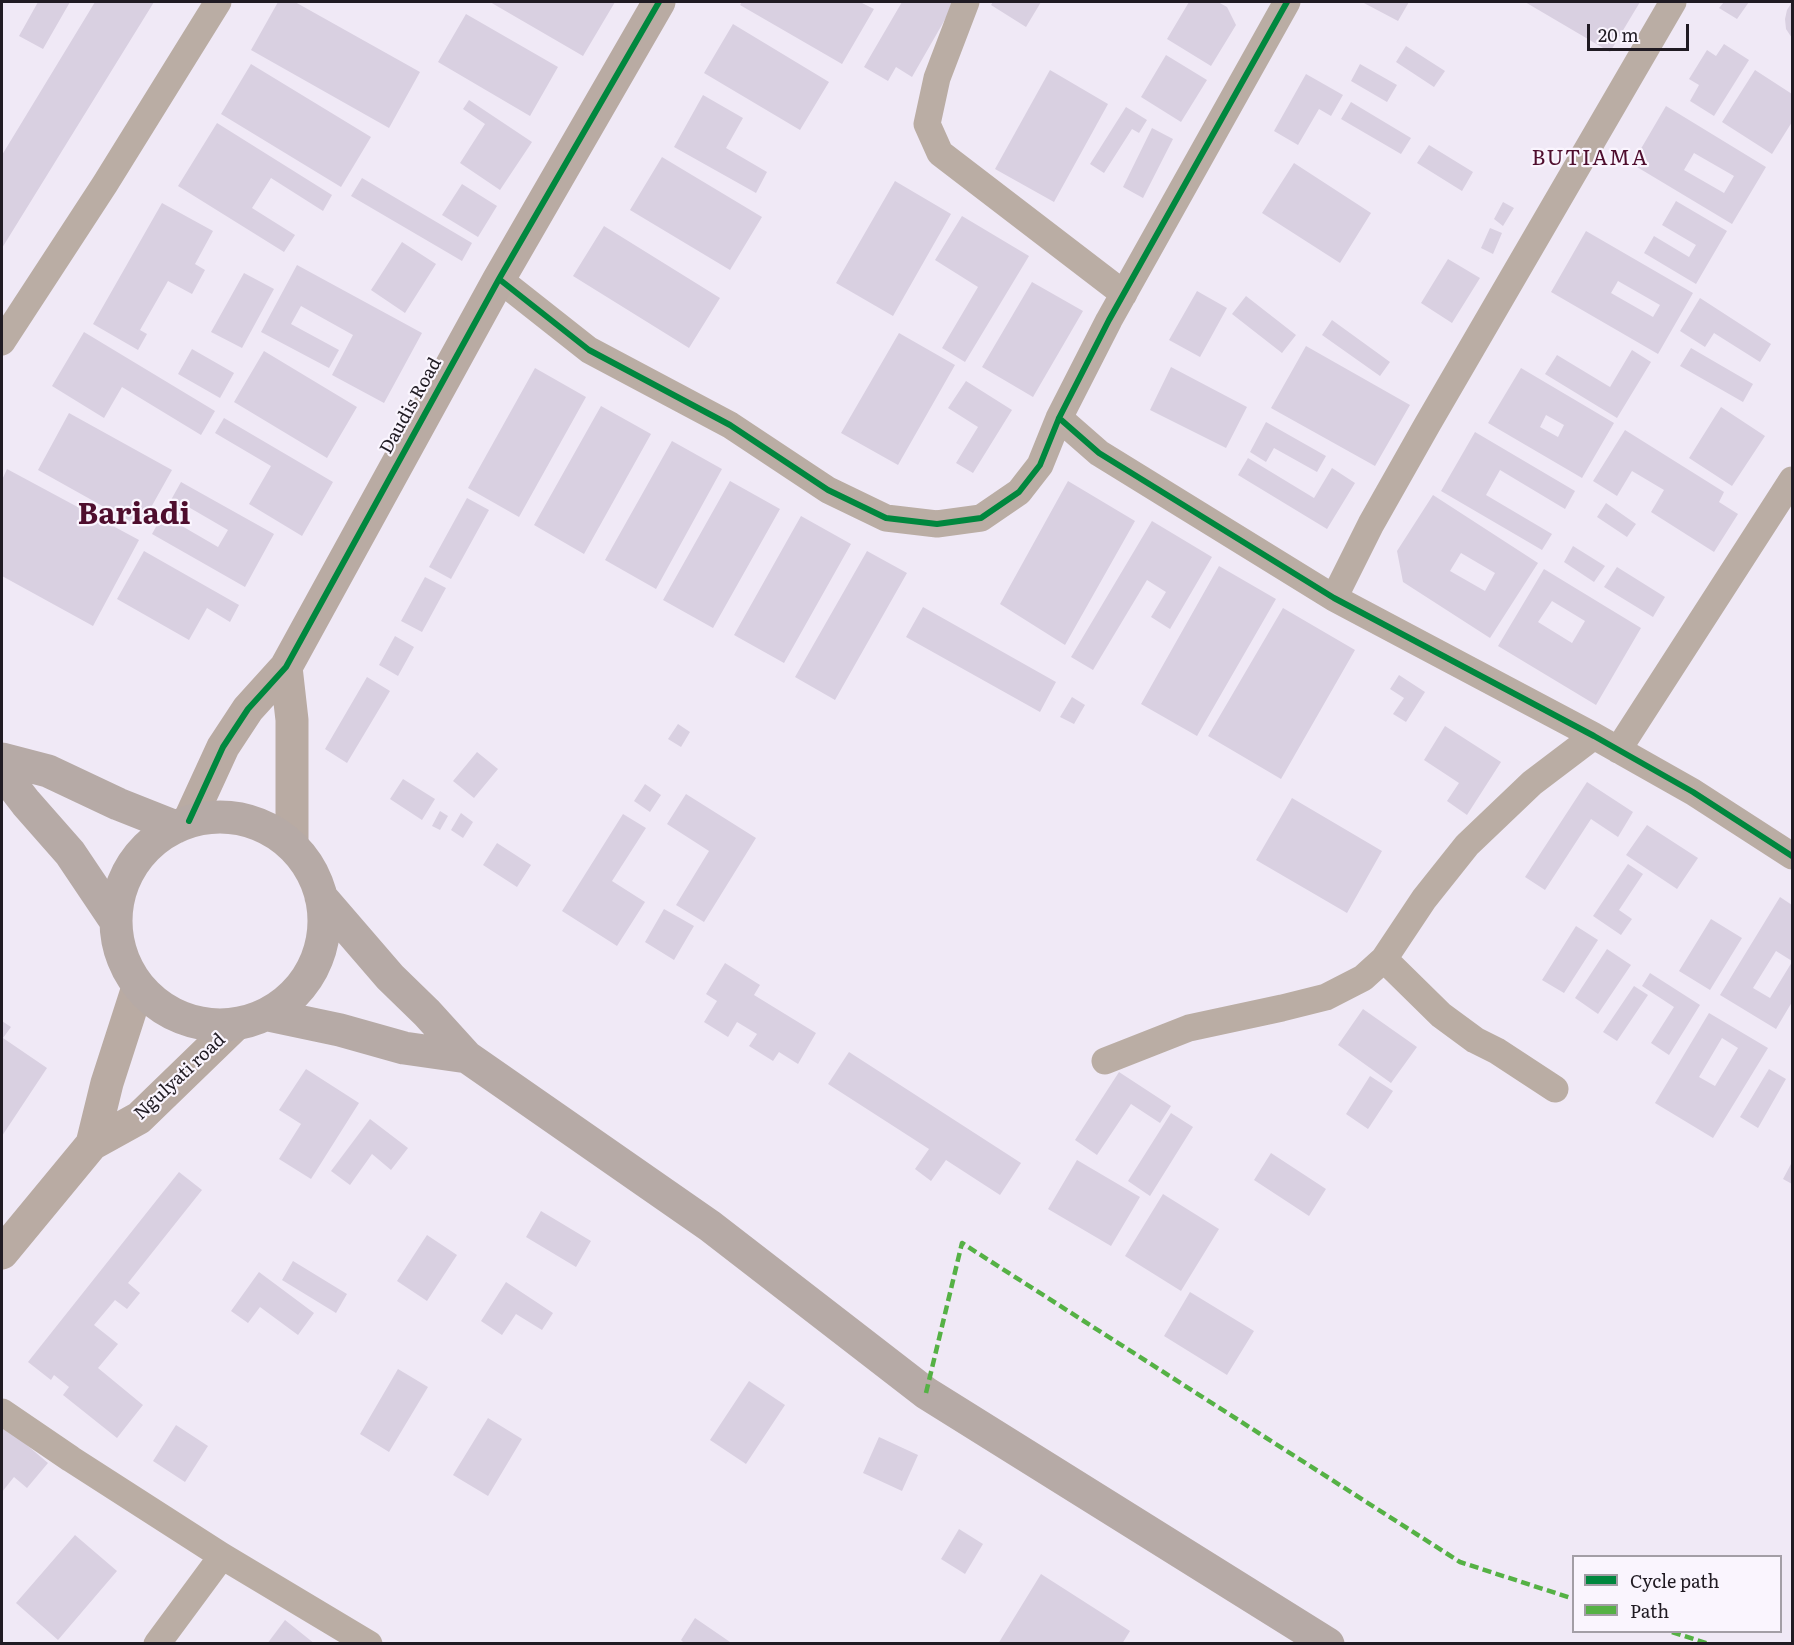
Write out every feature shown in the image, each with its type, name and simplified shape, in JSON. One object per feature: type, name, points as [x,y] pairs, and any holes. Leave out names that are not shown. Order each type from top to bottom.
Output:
[{"type":"highway","points":[[2,759],[48,771],[118,804],[182,824]]},
{"type":"highway","points":[[2,772],[70,853],[115,920]]},
{"type":"highway","points":[[228,816],[260,824],[292,843],[309,867],[321,897],[324,930],[316,961],[297,993],[269,1015],[234,1026],[198,1025],[165,1011],[138,987],[120,955],[115,920],[122,884],[140,853],[165,831],[182,824],[196,819],[228,816]]},
{"type":"highway","points":[[321,897],[390,977],[467,1057],[710,1226],[926,1393],[1328,1644]]},
{"type":"highway","points":[[269,1015],[340,1030],[404,1048],[467,1057]]},
{"type":"street","points":[[2,342],[218,2]]},
{"type":"street","name":"Daudis Road","points":[[182,824],[223,747],[248,709],[285,667],[499,279],[659,2]]},
{"type":"street","points":[[966,2],[937,78],[927,124],[940,153],[1124,294]]},
{"type":"street","points":[[499,279],[589,350],[730,425],[828,490],[886,518],[937,524],[981,518],[1018,492],[1040,465],[1059,418],[1124,294],[1285,2]]},
{"type":"street","points":[[1334,598],[1371,524],[1427,425],[1673,2]]},
{"type":"street","points":[[1059,418],[1099,453],[1334,598],[1594,736],[1693,792],[1792,856]]},
{"type":"street","points":[[1618,750],[1792,480]]},
{"type":"street","points":[[285,667],[292,720],[292,843]]},
{"type":"street","points":[[1105,1061],[1189,1028],[1326,997],[1363,978],[1384,959],[1424,899],[1467,844],[1532,783],[1594,736]]},
{"type":"street","points":[[1384,959],[1441,1015],[1475,1040],[1497,1051],[1555,1089]]},
{"type":"street","name":"Ngulyati road","points":[[92,1144],[107,1083],[138,987]]},
{"type":"street","name":"Ngulyati road","points":[[2,1253],[92,1144],[139,1118],[234,1026]]},
{"type":"street","points":[[2,1412],[222,1556],[369,1644]]},
{"type":"street","points":[[157,1644],[222,1556]]},
{"type":"building","points":[[38,2],[70,2],[43,49],[19,36]]},
{"type":"building","points":[[95,2],[154,2],[2,248],[2,155]]},
{"type":"building","points":[[278,2],[295,2],[420,72],[389,128],[251,50]]},
{"type":"building","points":[[490,2],[615,2],[583,56]]},
{"type":"building","points":[[742,2],[860,2],[874,9],[842,64],[740,5]]},
{"type":"building","points":[[902,2],[955,2],[912,77],[896,67],[888,81],[864,67]]},
{"type":"building","points":[[993,2],[1041,2],[1026,27],[991,5]]},
{"type":"building","points":[[1189,2],[1218,2],[1227,7],[1236,25],[1211,66],[1167,39]]},
{"type":"building","points":[[1362,2],[1409,2],[1398,21]]},
{"type":"building","points":[[1525,2],[1640,2],[1610,52]]},
{"type":"building","points":[[1724,2],[1749,2],[1737,19],[1719,8]]},
{"type":"building","points":[[1792,2],[1792,38],[1786,29],[1785,19]]},
{"type":"building","points":[[466,14],[558,67],[530,116],[438,62]]},
{"type":"building","points":[[733,24],[829,82],[800,130],[704,73]]},
{"type":"building","points":[[1724,44],[1749,60],[1714,116],[1690,101],[1699,85],[1689,79],[1707,50],[1716,56]]},
{"type":"building","points":[[1406,46],[1445,71],[1434,87],[1396,62]]},
{"type":"building","points":[[1166,55],[1207,80],[1181,122],[1141,97]]},
{"type":"building","points":[[251,64],[371,137],[341,187],[221,114]]},
{"type":"building","points":[[1360,64],[1397,85],[1387,102],[1351,81]]},
{"type":"building","points":[[1050,70],[1108,104],[1054,202],[995,169]]},
{"type":"building","points":[[1755,70],[1792,94],[1792,122],[1772,154],[1722,122]]},
{"type":"building","points":[[1306,74],[1343,95],[1331,116],[1319,109],[1298,145],[1274,131]]},
{"type":"building","points":[[703,95],[743,118],[726,148],[767,172],[756,193],[674,147]]},
{"type":"building","points":[[469,100],[532,142],[500,190],[460,163],[485,124],[463,109]]},
{"type":"building","points":[[1351,102],[1411,138],[1401,154],[1341,119]]},
{"type":"building","points":[[1666,106],[1766,167],[1732,224],[1632,164]],"holes":[[[1694,153],[1734,176],[1724,193],[1684,170]]]},
{"type":"building","points":[[1126,107],[1147,120],[1139,133],[1132,129],[1104,173],[1090,164]]},
{"type":"building","points":[[217,123],[332,195],[323,211],[271,178],[252,208],[295,235],[284,252],[178,186]]},
{"type":"building","points":[[1152,128],[1173,139],[1143,198],[1123,187]]},
{"type":"building","points":[[1429,145],[1473,172],[1462,191],[1417,163]]},
{"type":"building","points":[[662,157],[762,217],[730,270],[630,210]]},
{"type":"building","points":[[1294,163],[1371,213],[1340,263],[1262,213]]},
{"type":"building","points":[[362,178],[472,243],[462,261],[351,196]]},
{"type":"building","points":[[895,181],[951,214],[893,316],[836,283]]},
{"type":"building","points":[[462,184],[497,206],[478,237],[442,215]]},
{"type":"building","points":[[1676,201],[1727,231],[1696,284],[1644,253],[1654,236],[1689,257],[1696,245],[1662,225]]},
{"type":"building","points":[[1503,202],[1514,208],[1503,226],[1494,219]]},
{"type":"building","points":[[162,203],[213,231],[195,264],[205,270],[192,294],[168,281],[140,330],[147,334],[138,350],[93,324]]},
{"type":"building","points":[[962,216],[1029,256],[965,362],[942,348],[978,287],[935,260]]},
{"type":"building","points":[[604,226],[720,298],[689,348],[573,276]]},
{"type":"building","points":[[1490,228],[1502,233],[1493,254],[1481,248]]},
{"type":"building","points":[[1586,231],[1693,293],[1658,354],[1551,292]],"holes":[[[1618,281],[1660,305],[1653,317],[1611,293]]]},
{"type":"building","points":[[402,242],[436,264],[405,313],[371,290]]},
{"type":"building","points":[[1448,259],[1480,278],[1452,323],[1421,303]]},
{"type":"building","points":[[297,265],[422,333],[384,403],[332,375],[353,335],[301,306],[291,324],[339,350],[329,368],[261,332]]},
{"type":"building","points":[[244,273],[274,289],[242,348],[211,332]]},
{"type":"building","points":[[1032,282],[1083,311],[1033,397],[982,367]]},
{"type":"building","points":[[1197,291],[1227,308],[1200,357],[1169,340]]},
{"type":"building","points":[[1246,296],[1296,335],[1282,353],[1232,314]]},
{"type":"building","points":[[1700,298],[1771,344],[1760,362],[1714,333],[1705,347],[1680,331]]},
{"type":"building","points":[[1332,320],[1390,362],[1380,376],[1322,335]]},
{"type":"building","points":[[84,332],[215,411],[201,435],[122,387],[104,418],[52,386]]},
{"type":"building","points":[[899,333],[955,365],[898,465],[841,433]]},
{"type":"building","points":[[1306,346],[1410,405],[1375,466],[1271,408]]},
{"type":"building","points":[[1691,348],[1753,384],[1743,402],[1680,366]]},
{"type":"building","points":[[192,349],[234,373],[220,398],[178,374]]},
{"type":"building","points":[[1632,350],[1651,362],[1617,418],[1545,374],[1557,355],[1610,387]]},
{"type":"building","points":[[264,351],[357,407],[327,458],[234,402]]},
{"type":"building","points":[[1171,367],[1247,407],[1226,448],[1150,410]]},
{"type":"building","points":[[535,368],[586,397],[519,517],[468,488]]},
{"type":"building","points":[[1521,368],[1614,423],[1582,478],[1488,423]],"holes":[[[1546,415],[1564,425],[1558,437],[1540,427]]]},
{"type":"building","points":[[966,381],[1012,410],[973,473],[956,463],[978,427],[948,408]]},
{"type":"building","points":[[601,406],[651,434],[584,554],[534,525]]},
{"type":"building","points":[[1721,407],[1765,436],[1732,486],[1689,458]]},
{"type":"building","points":[[69,413],[172,470],[140,527],[38,470]]},
{"type":"building","points":[[224,418],[333,482],[302,536],[249,504],[271,466],[215,433]]},
{"type":"building","points":[[1266,422],[1326,456],[1317,472],[1274,448],[1266,462],[1250,452]]},
{"type":"building","points":[[1625,430],[1724,492],[1719,502],[1738,514],[1714,552],[1651,512],[1664,490],[1632,471],[1617,496],[1593,481]]},
{"type":"building","points":[[1475,432],[1575,491],[1565,509],[1500,470],[1486,495],[1552,534],[1542,550],[1441,491]]},
{"type":"building","points":[[672,441],[722,469],[656,589],[605,560]]},
{"type":"building","points":[[1248,458],[1314,498],[1332,468],[1355,483],[1327,529],[1238,475]]},
{"type":"building","points":[[7,469],[139,540],[93,626],[2,576],[2,480]]},
{"type":"building","points":[[730,481],[780,509],[713,628],[663,600]]},
{"type":"building","points":[[1068,481],[1135,521],[1065,645],[1000,604]]},
{"type":"building","points":[[181,482],[274,534],[245,587],[152,534]],"holes":[[[185,505],[228,530],[218,547],[175,522]]]},
{"type":"building","points":[[1433,495],[1538,563],[1490,638],[1403,582],[1397,551]],"holes":[[[1461,553],[1495,573],[1485,591],[1450,571]]]},
{"type":"building","points":[[467,498],[489,510],[451,579],[429,567]]},
{"type":"building","points":[[1606,503],[1636,524],[1627,537],[1597,517]]},
{"type":"building","points":[[801,516],[851,544],[784,663],[734,635]]},
{"type":"building","points":[[1152,521],[1212,557],[1170,629],[1151,617],[1166,592],[1147,580],[1093,670],[1071,657]]},
{"type":"building","points":[[1573,546],[1605,566],[1594,582],[1564,562]]},
{"type":"building","points":[[144,551],[239,605],[230,622],[207,608],[189,640],[117,599]]},
{"type":"building","points":[[867,551],[907,573],[835,700],[795,677]]},
{"type":"building","points":[[1219,566],[1276,599],[1197,736],[1141,704]]},
{"type":"building","points":[[1617,567],[1665,597],[1653,617],[1604,587]]},
{"type":"building","points":[[1544,569],[1641,628],[1596,705],[1498,646]],"holes":[[[1552,601],[1585,621],[1572,643],[1538,622]]]},
{"type":"building","points":[[425,577],[446,588],[422,632],[401,621]]},
{"type":"building","points":[[923,607],[1056,682],[1040,712],[906,637]]},
{"type":"building","points":[[1283,608],[1355,650],[1281,779],[1208,736]]},
{"type":"building","points":[[395,636],[414,647],[398,676],[379,665]]},
{"type":"building","points":[[1399,675],[1425,692],[1406,722],[1393,714],[1404,698],[1390,689]]},
{"type":"building","points":[[367,677],[390,691],[347,763],[325,749]]},
{"type":"building","points":[[1072,697],[1085,705],[1074,724],[1060,717]]},
{"type":"building","points":[[678,724],[690,732],[681,747],[668,739]]},
{"type":"building","points":[[1445,726],[1501,762],[1467,815],[1447,801],[1459,783],[1424,760]]},
{"type":"building","points":[[477,752],[498,769],[474,798],[453,781]]},
{"type":"building","points":[[403,779],[435,799],[422,820],[390,799]]},
{"type":"building","points":[[1587,782],[1633,812],[1618,837],[1591,819],[1545,890],[1525,877]]},
{"type":"building","points":[[645,784],[661,795],[650,812],[634,801]]},
{"type":"building","points":[[686,794],[756,838],[704,922],[676,905],[709,851],[667,824]]},
{"type":"building","points":[[1292,798],[1382,851],[1347,913],[1256,860]]},
{"type":"building","points":[[440,811],[448,816],[440,830],[432,826]]},
{"type":"building","points":[[461,813],[473,822],[463,838],[451,830]]},
{"type":"building","points":[[623,814],[646,828],[612,881],[645,902],[617,946],[562,911]]},
{"type":"building","points":[[1647,825],[1698,858],[1677,889],[1626,855]]},
{"type":"building","points":[[497,843],[531,865],[517,887],[483,865]]},
{"type":"building","points":[[1628,864],[1643,874],[1619,910],[1632,919],[1621,935],[1593,916]]},
{"type":"building","points":[[1780,897],[1792,905],[1792,961],[1776,951],[1753,988],[1770,998],[1792,962],[1792,1002],[1776,1029],[1720,995]]},
{"type":"building","points":[[664,909],[694,926],[674,960],[645,942]]},
{"type":"building","points":[[1711,919],[1742,938],[1710,990],[1679,971]]},
{"type":"building","points":[[1576,926],[1598,940],[1564,993],[1542,980]]},
{"type":"building","points":[[1607,949],[1631,965],[1598,1014],[1575,998]]},
{"type":"building","points":[[725,963],[760,985],[754,995],[816,1033],[798,1064],[779,1052],[773,1061],[749,1046],[757,1034],[737,1022],[728,1037],[704,1022],[717,1001],[706,994]]},
{"type":"building","points":[[1650,973],[1700,1005],[1669,1055],[1651,1043],[1674,1007],[1642,986]]},
{"type":"building","points":[[1634,986],[1648,995],[1617,1041],[1603,1032]]},
{"type":"building","points":[[1363,1009],[1417,1047],[1391,1083],[1338,1045]]},
{"type":"building","points":[[1709,1013],[1768,1048],[1713,1138],[1655,1103]],"holes":[[[1722,1038],[1738,1048],[1715,1086],[1699,1077]]]},
{"type":"building","points":[[2,1021],[11,1027],[3,1038],[47,1068],[2,1136]]},
{"type":"building","points":[[849,1052],[1021,1163],[1000,1195],[946,1160],[931,1181],[915,1169],[929,1149],[828,1084]]},
{"type":"building","points":[[306,1069],[359,1103],[311,1179],[279,1159],[301,1124],[279,1110]]},
{"type":"building","points":[[1769,1069],[1786,1079],[1758,1128],[1740,1117]]},
{"type":"building","points":[[1119,1072],[1171,1106],[1160,1123],[1131,1104],[1097,1155],[1075,1140]]},
{"type":"building","points":[[1370,1076],[1393,1091],[1368,1129],[1346,1114]]},
{"type":"building","points":[[1171,1113],[1193,1127],[1150,1196],[1128,1181]]},
{"type":"building","points":[[370,1119],[408,1148],[391,1170],[372,1154],[350,1185],[331,1171]]},
{"type":"building","points":[[1271,1153],[1326,1189],[1309,1216],[1254,1180]]},
{"type":"building","points":[[1077,1160],[1140,1197],[1111,1246],[1048,1209]]},
{"type":"building","points":[[1792,1162],[1792,1184],[1783,1179]]},
{"type":"building","points":[[179,1172],[202,1190],[128,1283],[140,1293],[127,1309],[115,1300],[94,1325],[118,1344],[98,1368],[143,1405],[117,1438],[63,1395],[69,1387],[54,1375],[51,1380],[28,1362]]},
{"type":"building","points":[[1163,1194],[1219,1229],[1181,1291],[1125,1256]]},
{"type":"building","points":[[541,1211],[591,1241],[576,1267],[526,1237]]},
{"type":"building","points":[[427,1235],[457,1255],[427,1301],[397,1281]]},
{"type":"building","points":[[293,1261],[347,1294],[336,1313],[282,1280]]},
{"type":"building","points":[[259,1272],[314,1313],[298,1335],[260,1307],[248,1323],[231,1311]]},
{"type":"building","points":[[506,1282],[553,1313],[542,1330],[516,1314],[502,1335],[481,1321]]},
{"type":"building","points":[[1190,1292],[1254,1331],[1227,1375],[1164,1336]]},
{"type":"building","points":[[398,1369],[428,1387],[389,1452],[360,1434]]},
{"type":"building","points":[[749,1381],[785,1405],[746,1464],[710,1440]]},
{"type":"building","points":[[488,1418],[522,1439],[488,1496],[453,1475]]},
{"type":"building","points":[[2,1424],[48,1463],[27,1488],[14,1477],[2,1492]]},
{"type":"building","points":[[176,1425],[208,1446],[185,1482],[153,1461]]},
{"type":"building","points":[[879,1437],[918,1455],[902,1491],[863,1473]]},
{"type":"building","points":[[959,1529],[983,1544],[965,1574],[941,1559]]},
{"type":"building","points":[[75,1535],[117,1571],[58,1640],[16,1603]]},
{"type":"building","points":[[1041,1574],[1130,1631],[1122,1644],[998,1644]]},
{"type":"building","points":[[695,1618],[733,1644],[685,1644],[681,1640]]},
{"type":"building","points":[[285,1620],[315,1644],[267,1644]]},
{"type":"marked path","points":[[926,1393],[962,1243],[1460,1562],[1572,1598]]},
{"type":"marked path","points":[[1675,1633],[1709,1644]]},
{"type":"cycle path","points":[[189,821],[223,747],[248,709],[286,667],[499,279],[659,2]]},
{"type":"cycle path","points":[[499,279],[589,350],[730,425],[828,490],[886,518],[937,524],[981,518],[1019,492],[1040,465],[1059,418],[1109,320],[1287,2]]},
{"type":"cycle path","points":[[1059,418],[1099,453],[1334,598],[1594,736],[1693,792],[1792,856]]},
{"type":"district","name":"BUTIAMA","points":[[1590,159]]},
{"type":"district","name":"Bariadi","points":[[134,515]]}]
